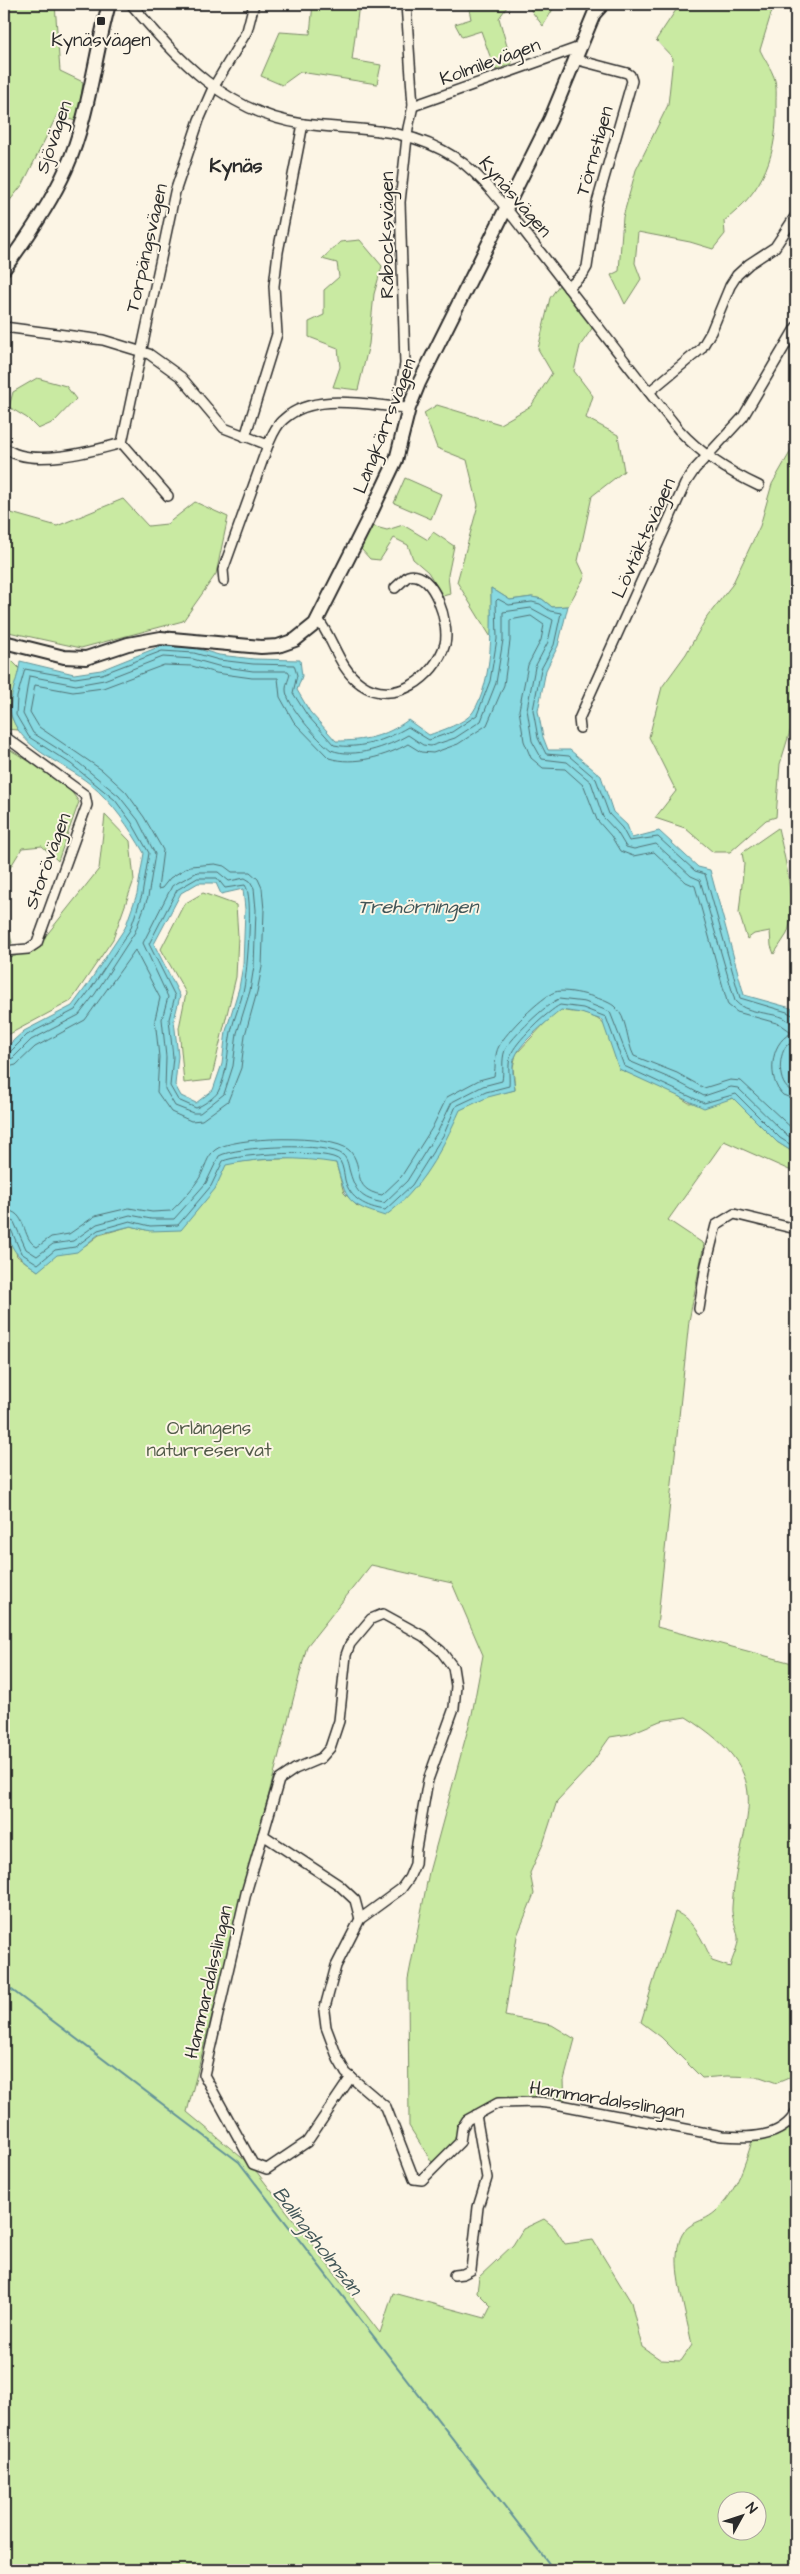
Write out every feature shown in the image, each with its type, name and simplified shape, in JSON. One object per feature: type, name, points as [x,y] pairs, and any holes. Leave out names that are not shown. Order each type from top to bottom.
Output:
[{"type":"street","name":"Sjövägen","points":[[4,269],[42,214],[66,169],[82,122],[108,4]]},
{"type":"street","name":"Kynäsvägen","points":[[131,4],[187,66],[213,88],[263,115],[304,124],[356,127],[407,136],[440,149],[464,164],[506,209],[679,430],[707,456],[736,476],[759,486]]},
{"type":"street","name":"Torpängsvägen","points":[[122,443],[175,192],[187,152],[213,88],[247,31],[254,4]]},
{"type":"street","name":"Råbocksvägen","points":[[403,408],[406,364],[400,202],[407,136],[413,106],[406,4]]},
{"type":"street","name":"Långkärrsvägen","points":[[4,642],[64,657],[86,658],[128,644],[161,638],[230,646],[278,646],[295,640],[305,634],[315,624],[396,460],[403,408],[424,374],[506,209],[550,120],[594,14],[603,4]]},
{"type":"street","name":"Kolmilevägen","points":[[413,106],[576,54]]},
{"type":"street","name":"Törnstigen","points":[[568,288],[583,274],[587,267],[598,200],[632,81],[626,73],[576,54]]},
{"type":"street","points":[[244,437],[277,334],[274,286],[278,252],[304,124]]},
{"type":"street","points":[[649,392],[701,349],[711,332],[730,286],[737,275],[749,264],[775,247],[796,215]]},
{"type":"street","name":"Lövtäktsvägen","points":[[580,728],[579,719],[685,484],[746,412],[796,327]]},
{"type":"street","points":[[4,328],[103,340],[141,350],[174,370],[227,430],[268,445]]},
{"type":"street","points":[[224,581],[223,570],[268,445],[284,418],[295,411],[312,405],[358,404],[403,408]]},
{"type":"street","points":[[4,447],[20,456],[41,457],[93,451],[122,443],[168,496]]},
{"type":"street","points":[[317,618],[328,632],[339,658],[353,677],[370,689],[380,692],[399,692],[424,675],[436,662],[445,644],[446,630],[437,598],[426,580],[417,575],[408,576],[395,588]]},
{"type":"street","name":"Storövägen","points":[[4,736],[84,795],[87,805],[37,943],[28,949],[4,951]]},
{"type":"street","points":[[699,1309],[706,1265],[716,1224],[734,1214],[796,1229]]},
{"type":"street","name":"Hammardalsslingan","points":[[351,2078],[307,2142],[267,2169],[253,2164],[204,2075],[246,1893],[279,1780],[295,1769],[321,1758],[330,1748],[339,1721],[346,1655],[350,1644],[371,1619],[383,1614],[423,1636],[441,1651],[453,1667],[456,1686],[454,1708],[428,1780],[415,1864],[409,1878],[402,1889],[360,1920],[336,1966],[324,2011],[326,2026],[338,2059],[351,2078],[386,2107],[414,2179],[422,2180],[460,2142],[462,2128],[467,2120],[483,2109],[498,2103],[538,2102],[722,2136],[744,2137],[772,2132],[784,2125],[796,2112]]},
{"type":"street","points":[[263,1835],[339,1885],[355,1900],[360,1920]]},
{"type":"street","points":[[454,2275],[463,2274],[471,2270],[478,2207],[487,2178],[475,2123],[476,2115]]},
{"type":"green space","points":[[4,4],[55,4],[60,71],[83,82],[78,122],[57,115],[23,184],[4,208]]},
{"type":"green space","points":[[313,4],[359,4],[352,60],[381,65],[377,84],[300,72],[282,85],[261,76],[280,32],[310,34]]},
{"type":"green space","points":[[468,4],[523,4],[507,7],[499,18],[512,64],[495,70],[481,31],[462,37],[455,24],[471,19]]},
{"type":"green space","points":[[526,4],[556,4],[543,26]]},
{"type":"green space","points":[[680,4],[774,4],[760,50],[776,83],[774,139],[766,170],[759,184],[738,209],[724,221],[725,234],[713,249],[690,242],[638,232],[635,263],[641,279],[625,304],[611,275],[619,271],[623,217],[636,170],[668,105],[673,58],[656,40]]},
{"type":"green space","points":[[360,240],[382,266],[374,294],[369,344],[358,390],[333,387],[340,367],[338,348],[309,337],[309,322],[324,315],[324,290],[339,277],[337,263],[322,259],[340,242]]},
{"type":"green space","points":[[559,285],[593,327],[580,346],[574,371],[593,396],[586,418],[618,435],[624,471],[592,496],[578,561],[585,576],[568,606],[552,607],[542,599],[532,597],[510,600],[491,588],[492,639],[457,582],[478,505],[467,460],[437,448],[424,413],[437,405],[500,424],[531,406],[552,373],[538,349],[550,298]]},
{"type":"green space","points":[[37,378],[66,386],[76,399],[54,422],[38,429],[27,418],[9,407],[13,392]]},
{"type":"green space","points":[[796,442],[796,712],[780,764],[776,817],[766,820],[730,852],[713,852],[685,828],[655,818],[676,791],[649,737],[662,687],[686,654],[707,617],[732,585],[760,526],[772,484]]},
{"type":"green space","points":[[405,478],[441,494],[431,519],[394,503]]},
{"type":"green space","points":[[123,499],[148,526],[167,524],[195,502],[228,517],[216,574],[183,621],[81,648],[4,631],[4,511],[57,526]]},
{"type":"green space","points":[[403,525],[428,540],[433,532],[454,546],[448,575],[450,594],[443,596],[428,572],[413,559],[408,545],[394,538],[380,560],[370,559],[361,549],[372,526],[387,530]]},
{"type":"green space","points":[[4,653],[19,668],[11,716],[18,730],[4,729]]},
{"type":"green space","points":[[4,746],[65,783],[79,802],[58,861],[42,846],[22,848],[5,876],[4,913]]},
{"type":"green space","points":[[105,815],[130,841],[134,880],[113,939],[71,1001],[4,1037],[4,957],[15,956],[37,947],[99,869]]},
{"type":"green space","points":[[778,828],[789,881],[791,911],[787,934],[774,954],[771,946],[770,931],[754,934],[747,939],[739,913],[744,864],[742,853]]},
{"type":"green space","points":[[203,893],[236,905],[238,936],[236,977],[211,1080],[184,1083],[179,1028],[186,993],[161,949],[184,904]]},
{"type":"green space","points":[[4,914],[12,943],[4,944]]},
{"type":"green space","name":"Orlångens naturreservat","points":[[559,1008],[564,1011],[582,1013],[601,1021],[606,1027],[619,1069],[669,1090],[689,1103],[735,1098],[777,1142],[796,1154],[796,1173],[724,1141],[668,1220],[704,1244],[689,1321],[657,1627],[796,1664],[796,2075],[777,2083],[760,2077],[727,2076],[702,2078],[661,2037],[641,2022],[675,1912],[693,1926],[712,1961],[730,1967],[738,1941],[732,1907],[748,1802],[746,1781],[736,1760],[717,1739],[686,1717],[660,1721],[629,1734],[610,1737],[589,1767],[557,1801],[543,1844],[530,1873],[534,1894],[517,1936],[505,2016],[552,2025],[575,2039],[564,2080],[565,2107],[498,2103],[467,2120],[460,2142],[435,2167],[409,2126],[408,1979],[429,1872],[472,1714],[483,1655],[452,1583],[371,1565],[307,1646],[187,2112],[253,2167],[380,2333],[393,2293],[485,2318],[491,2306],[477,2292],[479,2277],[513,2245],[523,2229],[544,2219],[554,2227],[565,2244],[593,2240],[631,2302],[642,2347],[661,2360],[681,2361],[692,2345],[677,2269],[680,2238],[688,2227],[715,2212],[729,2197],[742,2170],[752,2141],[777,2135],[796,2120],[796,2570],[4,2570],[4,1208],[17,1256],[38,1271],[52,1255],[86,1245],[99,1235],[131,1226],[146,1230],[222,1164],[301,1158],[305,1155],[336,1163],[344,1193],[358,1207],[423,1177],[432,1163],[450,1114],[484,1097],[515,1090],[513,1067],[516,1054]]},
{"type":"green space","points":[[796,1049],[796,1101],[793,1055]]},
{"type":"water","name":"Trehörningen","points":[[491,588],[510,600],[532,597],[542,599],[552,607],[568,606],[558,646],[546,670],[538,711],[543,737],[548,750],[570,750],[601,776],[613,812],[627,825],[632,838],[659,831],[698,867],[710,870],[744,995],[791,1008],[794,1013],[797,1031],[793,1056],[796,1101],[796,1154],[777,1142],[733,1098],[704,1108],[619,1069],[602,1020],[581,1013],[561,1010],[519,1049],[514,1059],[513,1068],[515,1090],[488,1097],[460,1110],[446,1140],[420,1182],[398,1206],[385,1216],[362,1208],[350,1199],[343,1186],[336,1163],[281,1159],[240,1162],[226,1165],[215,1189],[181,1230],[150,1231],[131,1226],[99,1234],[77,1252],[57,1255],[38,1271],[23,1260],[10,1243],[4,1217],[4,1049],[24,1031],[72,1006],[86,987],[125,928],[137,894],[144,853],[120,816],[98,791],[80,776],[35,748],[18,729],[12,718],[11,704],[20,661],[74,674],[101,670],[161,646],[195,648],[219,655],[254,659],[300,660],[302,676],[297,690],[310,712],[336,741],[374,737],[408,720],[429,735],[465,720],[473,712],[480,699],[485,684],[490,651]],"holes":[[[198,883],[216,883],[221,894],[243,889],[245,909],[243,965],[239,988],[226,1031],[222,1064],[213,1090],[196,1103],[181,1096],[175,1085],[178,1056],[174,1020],[180,996],[154,944],[181,893]]]},
{"type":"waterway","name":"Balingsholmsån","points":[[4,1984],[239,2162],[554,2570]]},
{"type":"place","name":"Kynäsvägen","points":[[101,21]]},
{"type":"district","name":"Kynäs","points":[[236,166]]}]
